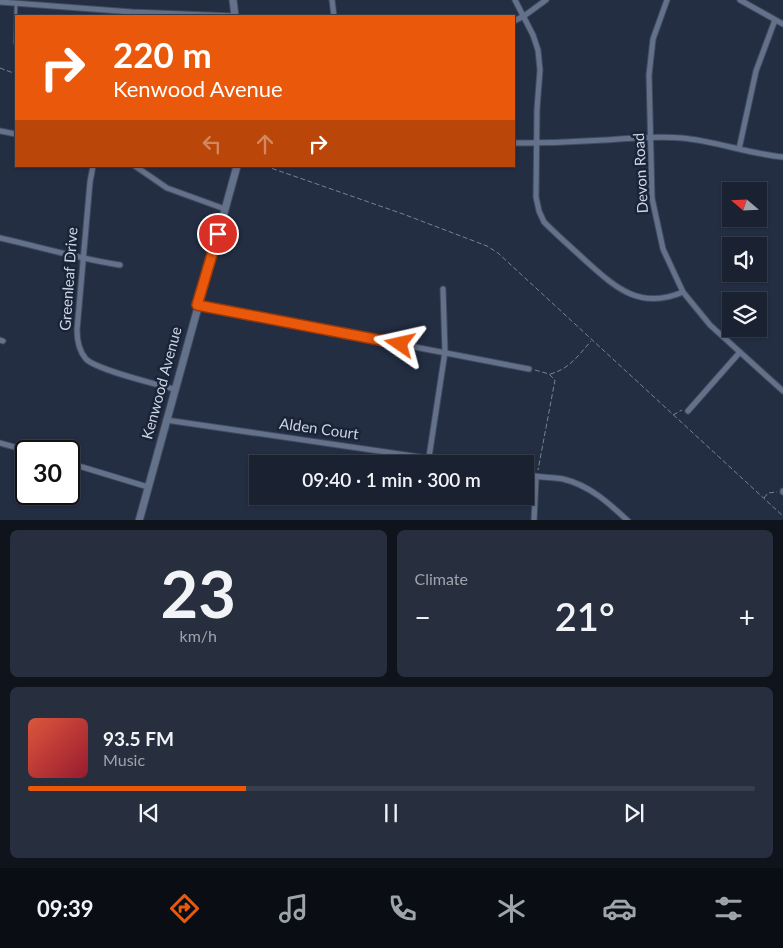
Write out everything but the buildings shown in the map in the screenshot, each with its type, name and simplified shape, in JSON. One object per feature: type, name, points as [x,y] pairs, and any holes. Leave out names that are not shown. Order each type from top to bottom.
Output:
[{"type":"street","points":[[233,0],[235,15]]},
{"type":"street","points":[[332,0],[334,15]]},
{"type":"street","points":[[515,0],[538,50],[540,70],[536,143],[536,197],[544,222],[621,290],[634,296],[655,298],[670,297],[683,292]]},
{"type":"street","points":[[515,20],[546,0]]},
{"type":"street","name":"Devon Road","points":[[668,0],[655,32],[649,75],[651,182],[658,231],[668,262],[683,292],[710,325],[783,391]]},
{"type":"street","points":[[740,0],[783,24]]},
{"type":"street","points":[[0,2],[132,14],[184,15]]},
{"type":"street","points":[[739,148],[756,71],[775,20]]},
{"type":"street","points":[[0,131],[15,134]]},
{"type":"street","points":[[515,143],[683,138],[739,148],[764,156],[783,157]]},
{"type":"street","name":"Greenleaf Drive","points":[[93,167],[77,330],[79,348],[84,357],[100,367],[174,389]]},
{"type":"street","points":[[136,167],[167,188],[225,210]]},
{"type":"street","name":"Kenwood Avenue","points":[[139,520],[237,167]]},
{"type":"street","points":[[0,238],[66,253],[83,260],[120,265]]},
{"type":"street","points":[[429,455],[445,352],[443,289]]},
{"type":"street","points":[[197,305],[529,369]]},
{"type":"street","points":[[688,410],[740,352]]},
{"type":"street","name":"Alden Court","points":[[166,420],[415,455]]},
{"type":"street","points":[[0,443],[15,447]]},
{"type":"street","points":[[80,466],[148,487]]},
{"type":"street","points":[[534,520],[536,478],[553,478],[580,484],[608,503],[628,520]]},
{"type":"lane","points":[[16,4],[16,15]]},
{"type":"path","points":[[0,68],[15,74]]},
{"type":"path","points":[[268,167],[403,214],[487,246],[498,253],[783,516]]},
{"type":"path","points":[[529,369],[549,374],[560,372],[592,340]]},
{"type":"path","points":[[536,478],[555,380],[549,374]]},
{"type":"path","points":[[673,415],[684,409],[688,410]]},
{"type":"path","points":[[764,498],[768,493],[783,492]]},
{"type":"route","points":[[218,234],[197,305],[400,344]]}]
